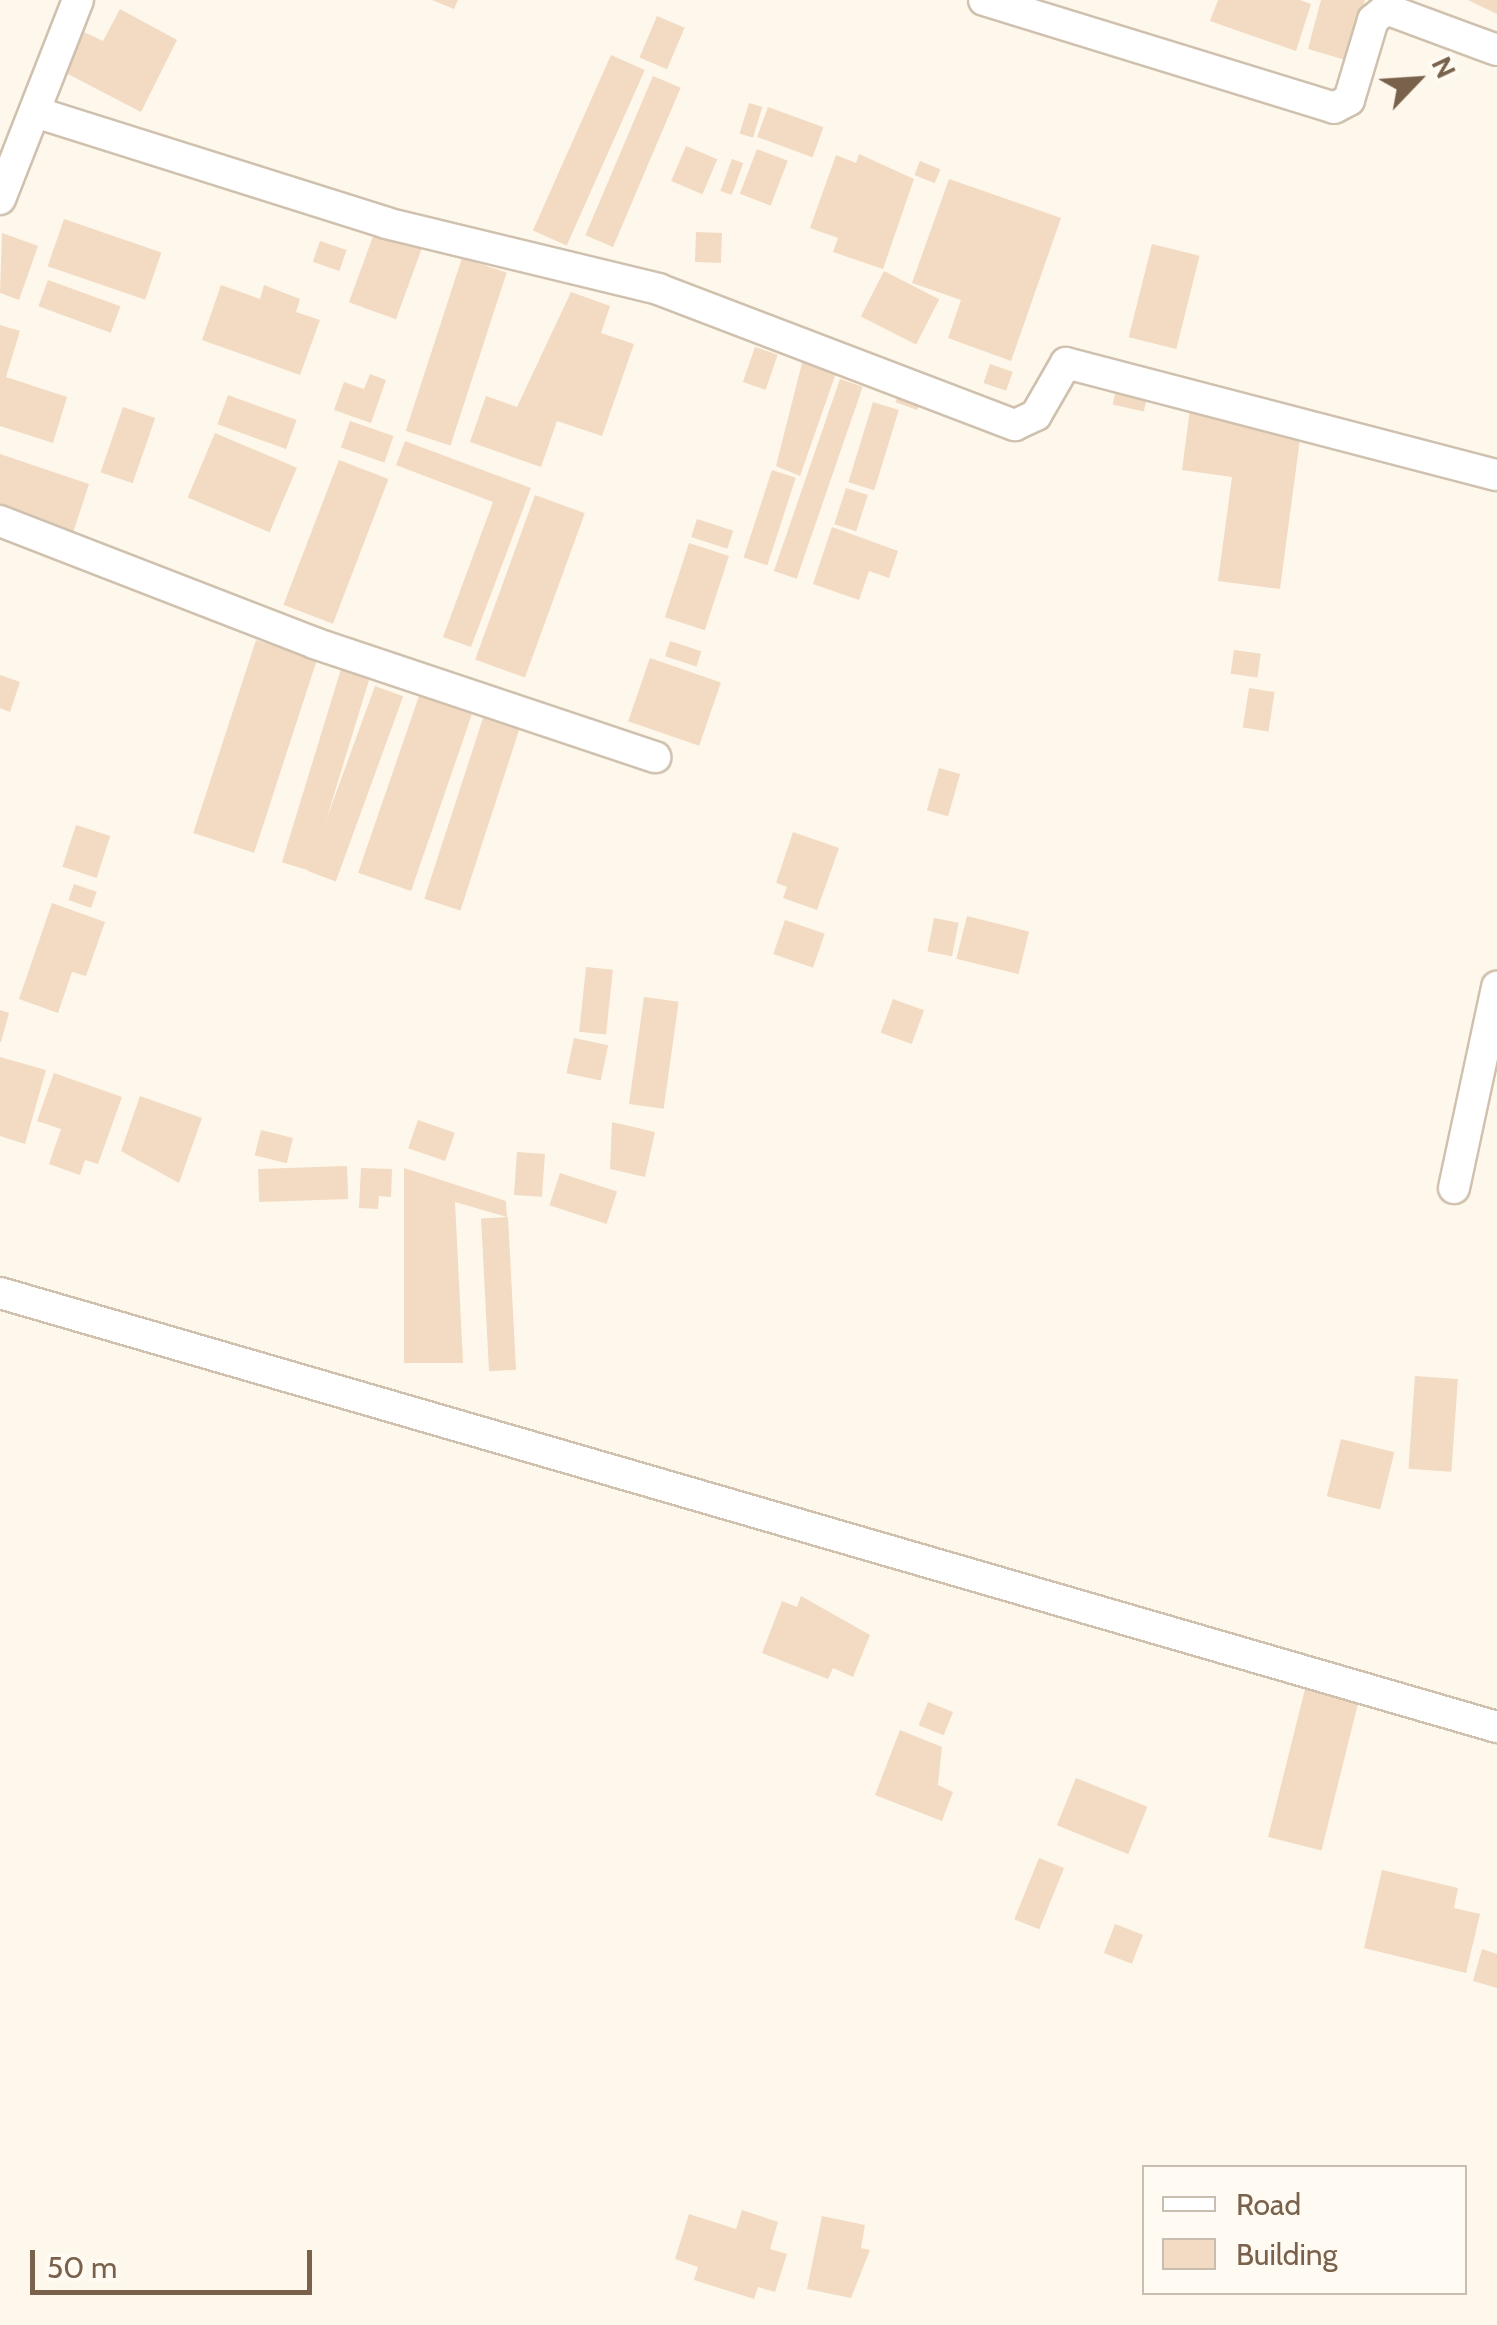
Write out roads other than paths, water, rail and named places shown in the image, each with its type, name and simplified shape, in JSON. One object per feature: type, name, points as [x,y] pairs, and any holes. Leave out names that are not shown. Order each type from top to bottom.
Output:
[{"type":"street","points":[[0,199],[78,0]]},
{"type":"street","points":[[984,0],[1334,108],[1349,100],[1373,20],[1386,8],[1497,50]]},
{"type":"street","points":[[35,112],[386,223],[658,289],[1015,426],[1036,416],[1066,363],[1497,475]]},
{"type":"street","points":[[0,522],[314,643],[655,757]]},
{"type":"street","points":[[1454,1188],[1497,986]]},
{"type":"street","points":[[0,1293],[1497,1726]]}]
